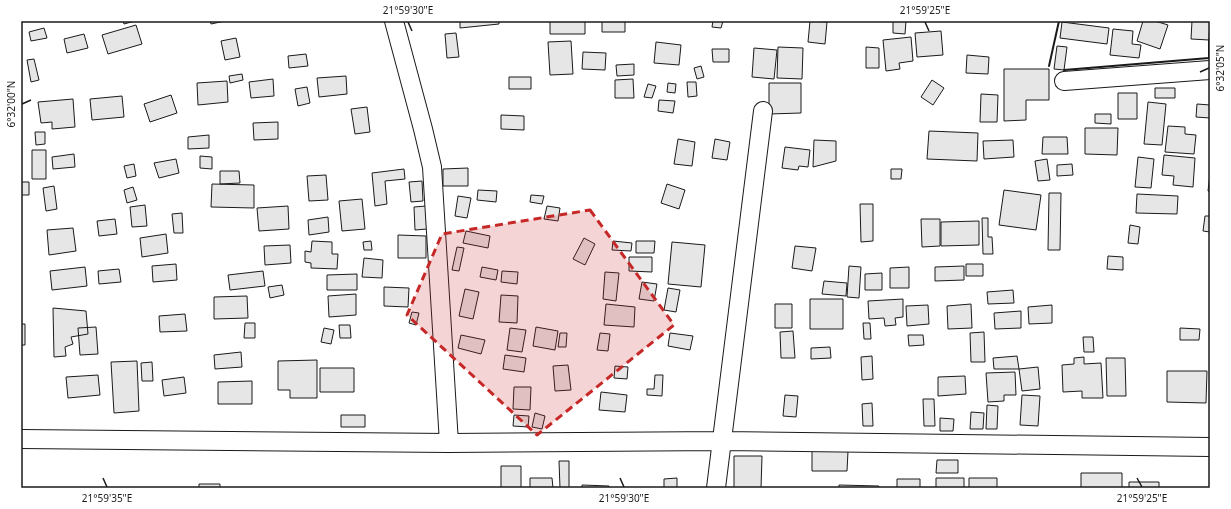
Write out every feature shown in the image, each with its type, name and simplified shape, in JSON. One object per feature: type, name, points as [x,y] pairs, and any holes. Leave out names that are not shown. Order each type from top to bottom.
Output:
[{"type":"street","points":[[394,21],[432,168],[449,443]]},
{"type":"street","points":[[1064,81],[1210,70]]},
{"type":"street","points":[[716,488],[763,111]]},
{"type":"street","points":[[21,439],[449,443],[723,441],[1210,447]]},
{"type":"highlighted area","points":[[590,210],[674,325],[537,435],[407,315],[442,234]]},
{"type":"building","points":[[123,21],[135,21],[124,24]]},
{"type":"building","points":[[210,21],[225,21],[211,24]]},
{"type":"building","points":[[460,21],[499,21],[499,24],[460,28]]},
{"type":"building","points":[[550,21],[585,21],[585,34],[550,34]]},
{"type":"building","points":[[602,21],[625,21],[625,32],[602,32]]},
{"type":"building","points":[[713,21],[723,21],[721,28],[712,27]]},
{"type":"building","points":[[810,21],[827,22],[825,44],[808,42]]},
{"type":"building","points":[[893,21],[906,21],[905,34],[893,33]]},
{"type":"building","points":[[1143,21],[1155,21],[1168,25],[1160,49],[1137,41]]},
{"type":"building","points":[[1192,21],[1210,21],[1209,40],[1191,39]]},
{"type":"building","points":[[1062,22],[1109,28],[1107,44],[1060,38]]},
{"type":"building","points":[[136,25],[142,44],[108,54],[102,35]]},
{"type":"building","points":[[44,28],[47,38],[31,41],[29,32]]},
{"type":"building","points":[[1113,29],[1133,31],[1132,44],[1141,45],[1139,58],[1110,55]]},
{"type":"building","points":[[941,31],[943,55],[917,57],[915,33]]},
{"type":"building","points":[[456,33],[459,57],[447,58],[445,34]]},
{"type":"building","points":[[84,34],[88,48],[67,53],[64,39]]},
{"type":"building","points":[[911,37],[913,61],[899,63],[900,69],[886,71],[883,40]]},
{"type":"building","points":[[236,38],[240,57],[225,60],[221,41]]},
{"type":"building","points":[[571,41],[573,74],[550,75],[548,42]]},
{"type":"building","points":[[656,42],[681,45],[679,65],[654,63]]},
{"type":"building","points":[[1057,46],[1067,47],[1064,70],[1054,69]]},
{"type":"building","points":[[778,47],[803,48],[802,79],[777,78]]},
{"type":"building","points":[[866,47],[879,48],[879,68],[866,68]]},
{"type":"building","points":[[754,48],[777,50],[774,79],[752,77]]},
{"type":"building","points":[[712,49],[729,49],[729,62],[713,62]]},
{"type":"building","points":[[583,52],[606,53],[605,70],[582,69]]},
{"type":"building","points":[[306,54],[308,66],[289,68],[288,56]]},
{"type":"building","points":[[967,55],[989,57],[988,74],[966,73]]},
{"type":"building","points":[[34,59],[39,80],[31,82],[27,60]]},
{"type":"building","points":[[634,64],[634,75],[617,76],[616,65]]},
{"type":"building","points":[[701,66],[704,77],[697,79],[694,68]]},
{"type":"building","points":[[1004,69],[1049,69],[1049,100],[1026,100],[1026,120],[1004,121]]},
{"type":"building","points":[[242,74],[243,80],[230,83],[229,76]]},
{"type":"building","points":[[346,76],[347,94],[319,97],[317,78]]},
{"type":"building","points":[[509,77],[531,77],[531,89],[509,89]]},
{"type":"building","points":[[273,79],[274,96],[251,98],[249,82]]},
{"type":"building","points":[[633,79],[634,98],[615,98],[615,80]]},
{"type":"building","points":[[932,80],[944,88],[933,105],[921,97]]},
{"type":"building","points":[[227,81],[228,102],[198,105],[197,83]]},
{"type":"building","points":[[687,82],[696,82],[697,96],[688,97]]},
{"type":"building","points":[[668,83],[676,84],[675,93],[667,92]]},
{"type":"building","points":[[769,83],[801,83],[801,113],[769,114]]},
{"type":"building","points":[[648,84],[656,86],[652,98],[644,97]]},
{"type":"building","points":[[307,87],[310,103],[298,106],[295,89]]},
{"type":"building","points":[[1155,88],[1175,88],[1175,98],[1155,98]]},
{"type":"building","points":[[1118,93],[1137,93],[1137,119],[1118,119]]},
{"type":"building","points":[[981,94],[998,95],[997,122],[980,122]]},
{"type":"building","points":[[171,95],[177,113],[150,122],[144,104]]},
{"type":"building","points":[[122,96],[124,117],[92,120],[90,99]]},
{"type":"building","points":[[73,99],[75,127],[52,129],[52,122],[41,123],[38,102]]},
{"type":"building","points":[[659,100],[675,101],[673,113],[658,111]]},
{"type":"building","points":[[1148,102],[1166,104],[1162,145],[1144,144]]},
{"type":"building","points":[[1197,104],[1210,105],[1210,118],[1196,117]]},
{"type":"building","points":[[367,107],[370,132],[355,134],[351,109]]},
{"type":"building","points":[[1095,114],[1111,114],[1111,124],[1095,123]]},
{"type":"building","points":[[501,115],[524,116],[524,130],[501,129]]},
{"type":"building","points":[[278,122],[278,139],[254,140],[253,123]]},
{"type":"building","points":[[1168,126],[1185,127],[1185,134],[1196,135],[1194,154],[1165,152]]},
{"type":"building","points":[[1085,128],[1118,128],[1117,155],[1085,154]]},
{"type":"building","points":[[929,131],[978,133],[977,161],[927,159]]},
{"type":"building","points":[[35,132],[45,132],[45,144],[36,145]]},
{"type":"building","points":[[209,135],[209,148],[188,149],[188,137]]},
{"type":"building","points":[[1043,137],[1067,137],[1068,154],[1042,154]]},
{"type":"building","points":[[678,139],[695,142],[692,166],[674,164]]},
{"type":"building","points":[[715,139],[730,142],[727,160],[712,158]]},
{"type":"building","points":[[814,140],[836,141],[836,161],[813,167]]},
{"type":"building","points":[[1013,140],[1014,157],[984,159],[983,141]]},
{"type":"building","points":[[785,147],[810,150],[808,167],[799,166],[798,170],[782,168]]},
{"type":"building","points":[[32,150],[46,150],[46,179],[32,179]]},
{"type":"building","points":[[74,154],[75,167],[53,169],[52,157]]},
{"type":"building","points":[[1164,155],[1195,158],[1193,187],[1173,185],[1174,176],[1162,175]]},
{"type":"building","points":[[200,156],[212,157],[212,169],[200,168]]},
{"type":"building","points":[[1138,157],[1154,159],[1151,188],[1135,187]]},
{"type":"building","points":[[176,159],[179,173],[159,178],[154,163]]},
{"type":"building","points":[[1047,159],[1050,180],[1038,181],[1035,161]]},
{"type":"building","points":[[134,164],[136,176],[127,178],[124,166]]},
{"type":"building","points":[[1072,164],[1073,175],[1057,176],[1057,165]]},
{"type":"building","points":[[468,168],[468,186],[443,186],[443,169]]},
{"type":"building","points":[[404,169],[405,179],[385,181],[387,204],[375,206],[372,173]]},
{"type":"building","points":[[891,169],[902,169],[901,179],[891,179]]},
{"type":"building","points":[[220,171],[239,171],[240,183],[220,184]]},
{"type":"building","points":[[1210,174],[1210,192],[1208,191]]},
{"type":"building","points":[[326,175],[328,200],[309,201],[307,176]]},
{"type":"building","points":[[422,181],[423,201],[411,202],[409,182]]},
{"type":"building","points":[[21,182],[29,182],[29,195],[21,195]]},
{"type":"building","points":[[212,184],[254,185],[254,208],[211,207]]},
{"type":"building","points":[[667,184],[685,190],[679,209],[661,203]]},
{"type":"building","points":[[54,186],[57,209],[46,211],[43,188]]},
{"type":"building","points":[[133,187],[137,200],[127,203],[124,190]]},
{"type":"building","points":[[478,190],[497,191],[496,202],[477,200]]},
{"type":"building","points":[[1004,190],[1041,195],[1036,230],[999,225]]},
{"type":"building","points":[[1049,193],[1061,193],[1060,250],[1048,250]]},
{"type":"building","points":[[1137,194],[1178,196],[1177,214],[1136,213]]},
{"type":"building","points":[[531,195],[544,196],[542,204],[530,202]]},
{"type":"building","points":[[458,196],[471,198],[467,218],[455,216]]},
{"type":"building","points":[[362,199],[365,229],[342,231],[339,201]]},
{"type":"building","points":[[860,204],[873,204],[873,241],[861,242]]},
{"type":"building","points":[[145,205],[147,226],[132,227],[130,207]]},
{"type":"building","points":[[288,206],[289,229],[259,231],[257,208]]},
{"type":"building","points":[[426,206],[427,229],[415,230],[414,207]]},
{"type":"building","points":[[547,206],[560,208],[558,221],[544,219]]},
{"type":"building","points":[[182,213],[183,233],[174,233],[172,214]]},
{"type":"building","points":[[1205,216],[1210,216],[1210,232],[1203,231]]},
{"type":"building","points":[[328,217],[329,232],[309,235],[308,220]]},
{"type":"building","points":[[982,218],[988,218],[988,237],[992,237],[993,254],[983,254]]},
{"type":"building","points":[[115,219],[117,234],[99,236],[97,221]]},
{"type":"building","points":[[921,219],[940,219],[940,246],[922,247]]},
{"type":"building","points":[[979,221],[979,245],[941,246],[941,222]]},
{"type":"building","points":[[1130,225],[1140,227],[1138,244],[1128,243]]},
{"type":"building","points":[[73,228],[76,251],[49,255],[47,230]]},
{"type":"building","points":[[466,231],[490,236],[488,248],[463,243]]},
{"type":"building","points":[[166,234],[168,253],[142,257],[140,238]]},
{"type":"building","points":[[398,235],[426,236],[426,258],[398,258]]},
{"type":"building","points":[[584,238],[595,244],[585,265],[573,259]]},
{"type":"building","points":[[312,241],[332,242],[332,254],[338,254],[337,269],[311,268],[311,263],[305,262],[305,251],[311,252]]},
{"type":"building","points":[[371,241],[372,250],[364,250],[363,242]]},
{"type":"building","points":[[613,241],[632,243],[631,251],[612,250]]},
{"type":"building","points":[[636,241],[655,241],[654,253],[636,253]]},
{"type":"building","points":[[672,242],[705,245],[701,287],[668,284]]},
{"type":"building","points":[[290,245],[291,263],[265,265],[264,246]]},
{"type":"building","points":[[795,246],[816,248],[812,271],[792,268]]},
{"type":"building","points":[[457,247],[464,248],[459,271],[452,270]]},
{"type":"building","points":[[1108,256],[1123,257],[1123,270],[1107,269]]},
{"type":"building","points":[[629,257],[652,257],[652,272],[629,271]]},
{"type":"building","points":[[364,258],[383,260],[382,278],[362,277]]},
{"type":"building","points":[[176,264],[177,280],[153,282],[152,266]]},
{"type":"building","points":[[966,264],[983,264],[983,276],[966,276]]},
{"type":"building","points":[[849,266],[861,267],[859,298],[847,297]]},
{"type":"building","points":[[964,266],[964,280],[935,281],[935,267]]},
{"type":"building","points":[[85,267],[87,286],[52,290],[50,271]]},
{"type":"building","points":[[482,267],[498,270],[496,280],[480,277]]},
{"type":"building","points":[[909,267],[909,288],[890,288],[890,268]]},
{"type":"building","points":[[119,269],[121,282],[99,284],[98,271]]},
{"type":"building","points":[[263,271],[265,286],[230,290],[228,275]]},
{"type":"building","points":[[502,271],[518,272],[517,284],[501,282]]},
{"type":"building","points":[[605,272],[619,273],[616,301],[603,299]]},
{"type":"building","points":[[882,273],[882,290],[865,290],[865,274]]},
{"type":"building","points":[[357,274],[357,290],[327,290],[327,275]]},
{"type":"building","points":[[824,281],[847,283],[846,296],[822,294]]},
{"type":"building","points":[[642,282],[657,284],[654,301],[639,299]]},
{"type":"building","points":[[282,285],[284,295],[270,298],[268,287]]},
{"type":"building","points":[[384,287],[409,288],[408,307],[384,306]]},
{"type":"building","points":[[668,288],[680,290],[676,312],[664,310]]},
{"type":"building","points":[[465,289],[479,292],[473,319],[459,316]]},
{"type":"building","points":[[1013,290],[1014,303],[988,304],[987,292]]},
{"type":"building","points":[[356,294],[356,315],[329,317],[328,296]]},
{"type":"building","points":[[501,295],[518,296],[517,323],[499,322]]},
{"type":"building","points":[[247,296],[248,318],[214,319],[214,297]]},
{"type":"building","points":[[810,299],[843,299],[843,329],[810,329]]},
{"type":"building","points":[[903,299],[903,317],[895,318],[896,325],[885,326],[884,318],[869,319],[868,301]]},
{"type":"building","points":[[606,304],[635,307],[634,327],[604,325]]},
{"type":"building","points":[[775,304],[792,304],[792,328],[775,328]]},
{"type":"building","points":[[971,304],[972,328],[948,329],[947,306]]},
{"type":"building","points":[[928,305],[929,324],[907,326],[906,306]]},
{"type":"building","points":[[1052,305],[1052,323],[1029,324],[1028,307]]},
{"type":"building","points":[[53,308],[86,311],[88,334],[71,337],[73,344],[65,347],[66,356],[54,357]]},
{"type":"building","points":[[1021,311],[1021,328],[995,329],[994,313]]},
{"type":"building","points":[[412,312],[419,313],[416,325],[409,323]]},
{"type":"building","points":[[185,314],[187,331],[160,332],[159,316]]},
{"type":"building","points":[[245,323],[255,323],[255,338],[244,338]]},
{"type":"building","points":[[863,323],[870,323],[871,339],[864,339]]},
{"type":"building","points":[[21,324],[25,324],[25,345],[21,345]]},
{"type":"building","points":[[339,325],[350,325],[351,338],[340,338]]},
{"type":"building","points":[[96,327],[98,354],[80,355],[78,328]]},
{"type":"building","points":[[536,327],[558,331],[555,350],[533,346]]},
{"type":"building","points":[[324,328],[334,330],[331,344],[321,342]]},
{"type":"building","points":[[510,328],[526,330],[522,352],[507,350]]},
{"type":"building","points":[[1180,328],[1200,329],[1199,340],[1180,340]]},
{"type":"building","points":[[793,331],[795,358],[781,358],[780,332]]},
{"type":"building","points":[[984,332],[985,362],[971,362],[970,333]]},
{"type":"building","points":[[560,333],[567,333],[566,347],[558,347]]},
{"type":"building","points":[[600,333],[610,334],[608,351],[597,350]]},
{"type":"building","points":[[670,333],[693,336],[690,350],[668,346]]},
{"type":"building","points":[[461,335],[485,340],[481,354],[458,348]]},
{"type":"building","points":[[908,335],[923,335],[924,345],[909,346]]},
{"type":"building","points":[[1083,337],[1093,337],[1094,352],[1084,352]]},
{"type":"building","points":[[830,347],[831,358],[811,359],[811,348]]},
{"type":"building","points":[[241,352],[242,367],[215,369],[214,355]]},
{"type":"building","points":[[505,355],[526,358],[524,372],[503,369]]},
{"type":"building","points":[[872,356],[873,379],[862,380],[861,357]]},
{"type":"building","points":[[1017,356],[1019,369],[994,369],[993,358]]},
{"type":"building","points":[[1084,357],[1084,364],[1101,363],[1103,398],[1082,398],[1082,391],[1063,392],[1062,365],[1074,364],[1074,358]]},
{"type":"building","points":[[1106,358],[1125,358],[1126,396],[1107,396]]},
{"type":"building","points":[[317,360],[317,398],[290,398],[290,390],[278,390],[278,361]]},
{"type":"building","points":[[137,361],[139,411],[114,413],[111,362]]},
{"type":"building","points":[[152,362],[153,381],[142,381],[141,363]]},
{"type":"building","points":[[568,365],[571,390],[555,391],[553,366]]},
{"type":"building","points":[[615,366],[628,367],[627,379],[614,378]]},
{"type":"building","points":[[1038,367],[1040,389],[1022,391],[1019,369]]},
{"type":"building","points":[[320,368],[354,368],[354,392],[320,392]]},
{"type":"building","points":[[1167,371],[1207,371],[1206,403],[1167,402]]},
{"type":"building","points":[[1015,372],[1016,395],[1004,395],[1004,401],[988,402],[986,373]]},
{"type":"building","points":[[98,375],[100,395],[68,398],[66,377]]},
{"type":"building","points":[[655,375],[663,375],[662,396],[647,395],[647,389],[654,389]]},
{"type":"building","points":[[965,376],[966,394],[938,396],[938,377]]},
{"type":"building","points":[[184,377],[186,393],[164,396],[162,380]]},
{"type":"building","points":[[252,381],[252,404],[218,404],[218,382]]},
{"type":"building","points":[[514,387],[531,387],[530,410],[513,409]]},
{"type":"building","points":[[601,392],[627,395],[625,412],[599,410]]},
{"type":"building","points":[[785,395],[798,396],[796,417],[783,416]]},
{"type":"building","points":[[1022,395],[1040,396],[1038,426],[1020,425]]},
{"type":"building","points":[[923,399],[934,399],[935,426],[924,426]]},
{"type":"building","points":[[872,403],[873,426],[863,426],[862,404]]},
{"type":"building","points":[[987,405],[998,406],[997,429],[986,429]]},
{"type":"building","points":[[971,412],[984,413],[983,429],[970,429]]},
{"type":"building","points":[[535,413],[545,416],[542,429],[532,427]]},
{"type":"building","points":[[341,415],[365,415],[365,427],[341,427]]},
{"type":"building","points":[[514,415],[529,416],[528,427],[513,426]]},
{"type":"building","points":[[940,418],[954,419],[953,431],[940,431]]},
{"type":"building","points":[[812,451],[848,451],[847,471],[812,471]]},
{"type":"building","points":[[734,456],[762,456],[761,488],[734,488]]},
{"type":"building","points":[[937,460],[958,460],[958,473],[936,473]]},
{"type":"building","points":[[559,461],[569,461],[569,488],[560,488]]},
{"type":"building","points":[[501,466],[521,466],[521,488],[501,488]]},
{"type":"building","points":[[1081,473],[1122,473],[1122,488],[1081,488]]},
{"type":"building","points":[[530,478],[552,478],[553,488],[530,488]]},
{"type":"building","points":[[677,478],[677,488],[664,488],[664,479]]},
{"type":"building","points":[[936,478],[964,478],[964,488],[936,488]]},
{"type":"building","points":[[969,478],[997,478],[997,488],[969,488]]},
{"type":"building","points":[[897,479],[920,479],[920,488],[897,488]]},
{"type":"building","points":[[1129,482],[1159,482],[1159,488],[1129,488]]},
{"type":"building","points":[[199,484],[220,484],[220,488],[199,488]]},
{"type":"building","points":[[582,485],[609,486],[609,488],[582,488]]},
{"type":"building","points":[[839,485],[879,486],[879,488],[839,488]]},
{"type":"wall","points":[[1049,66],[1059,21]]},
{"type":"wall","points":[[1064,70],[1209,58],[1209,40]]}]
